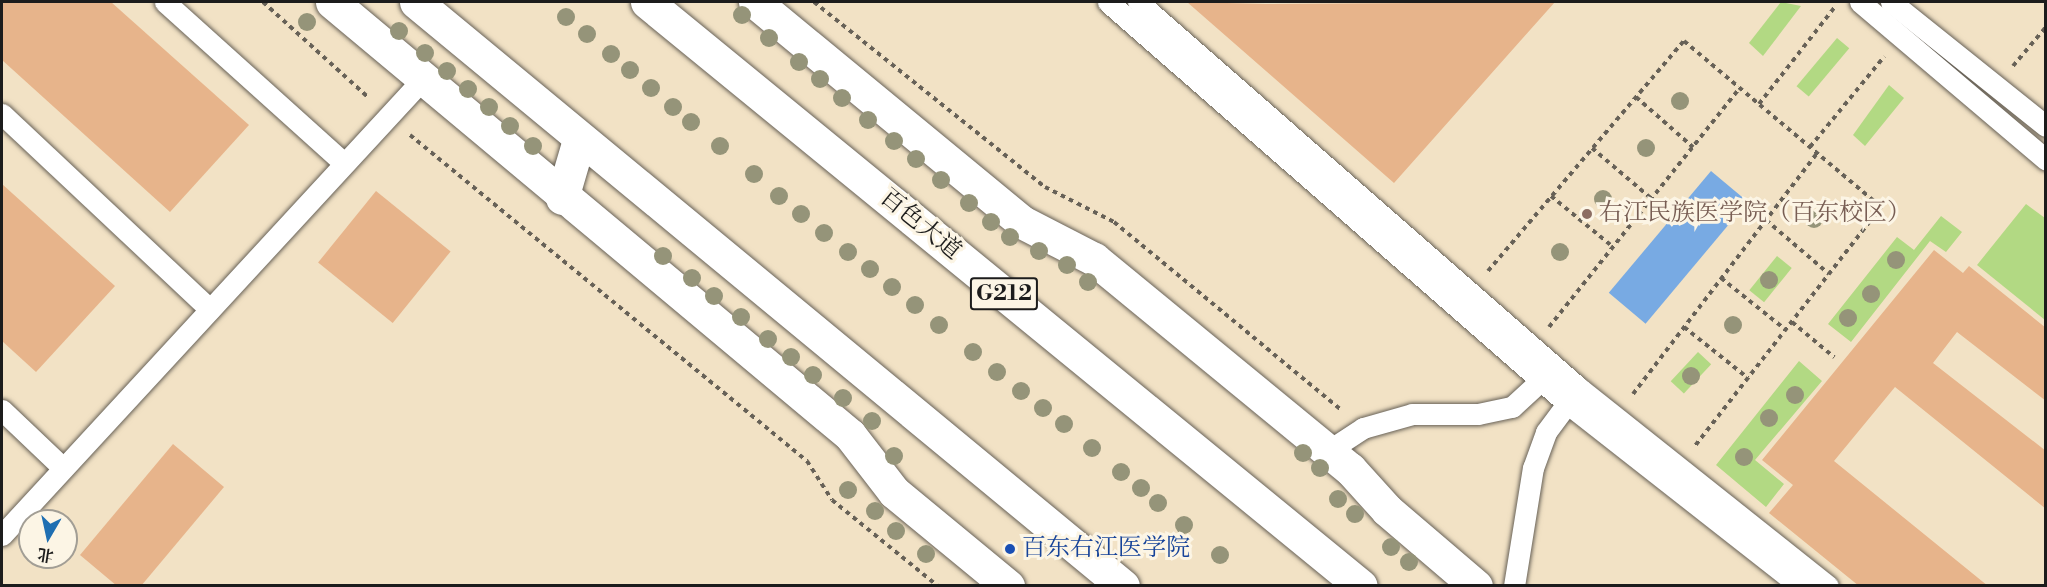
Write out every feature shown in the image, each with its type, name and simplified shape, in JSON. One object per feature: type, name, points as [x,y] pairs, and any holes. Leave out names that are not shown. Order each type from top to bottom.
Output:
[{"type":"main road","points":[[332,2],[421,81],[850,435],[894,492],[1008,585]]},
{"type":"main road","points":[[416,2],[579,140],[1123,585]]},
{"type":"main road","name":"百色大道","points":[[647,2],[1361,585]]},
{"type":"main road","points":[[755,2],[1022,222],[1094,259],[1328,451],[1476,585]]},
{"type":"main road","points":[[562,198],[579,140]]},
{"type":"lane","points":[[165,2],[344,163]]},
{"type":"lane","points":[[1108,2],[1800,585]]},
{"type":"lane","points":[[1137,2],[1532,347],[1548,373]]},
{"type":"lane","points":[[1860,2],[2046,160]]},
{"type":"lane","points":[[1891,2],[2046,126]]},
{"type":"lane","points":[[2,535],[421,81]]},
{"type":"lane","points":[[2,114],[210,309]]},
{"type":"lane","points":[[1328,451],[1363,428],[1412,414],[1478,414],[1512,407],[1548,373]]},
{"type":"lane","points":[[1573,396],[1612,415],[1674,468],[1828,585]]},
{"type":"lane","points":[[1514,585],[1533,468],[1546,432],[1573,396]]},
{"type":"lane","points":[[2,411],[63,468]]},
{"type":"path","points":[[263,2],[388,116],[807,461],[832,500],[938,585]]},
{"type":"path","points":[[1759,104],[1839,2]]},
{"type":"path","points":[[1996,87],[2046,27]]},
{"type":"path","points":[[1810,147],[1900,37]]},
{"type":"path","points":[[1467,292],[1684,41],[1881,207],[1748,378],[1674,468]]},
{"type":"path","points":[[1532,347],[1740,88]]},
{"type":"path","points":[[1636,97],[1693,147]]},
{"type":"path","points":[[1592,148],[1652,199]]},
{"type":"path","points":[[1612,415],[1684,327],[1817,153]]},
{"type":"path","points":[[1551,196],[1613,247]]},
{"type":"path","points":[[1766,220],[1829,274]]},
{"type":"path","points":[[1721,278],[1786,330]]},
{"type":"path","points":[[1792,322],[1834,357]]},
{"type":"path","points":[[1684,327],[1748,378]]},
{"type":"green space","points":[[1781,2],[1801,6],[1763,56],[1749,43]]},
{"type":"green space","points":[[1837,38],[1849,48],[1809,97],[1797,86]]},
{"type":"green space","points":[[1889,85],[1904,98],[1865,146],[1853,135]]},
{"type":"green space","points":[[2026,204],[2045,218],[2045,320],[1977,265]]},
{"type":"green space","points":[[1941,216],[1962,232],[1946,252],[1930,241],[1851,342],[1828,324],[1897,237],[1914,250]]},
{"type":"green space","points":[[1777,256],[1792,268],[1764,302],[1749,290]]},
{"type":"green space","points":[[1698,352],[1711,364],[1684,394],[1671,381]]},
{"type":"green space","points":[[1799,361],[1822,381],[1755,460],[1784,484],[1766,507],[1716,465]]},
{"type":"water","points":[[1711,171],[1748,202],[1646,324],[1609,293]]},
{"type":"building","points":[[2,2],[111,2],[249,125],[170,212],[2,60]]},
{"type":"building","points":[[1187,2],[1266,4],[1555,2],[1394,183]]},
{"type":"building","points":[[2,184],[115,286],[36,372],[2,341]]},
{"type":"building","points":[[376,191],[451,251],[393,323],[318,262]]},
{"type":"building","points":[[1934,250],[1963,273],[1969,266],[2046,328],[2046,401],[1957,332],[1933,363],[2046,451],[2046,509],[1895,387],[1834,461],[1988,586],[1859,586],[1769,513],[1793,485],[1762,460]]},
{"type":"building","points":[[173,444],[224,487],[141,586],[117,586],[80,555]]},
{"type":"place","name":"右江民族医学院（百东校区）","points":[[1587,214]]},
{"type":"place","name":"百东右江医学院","points":[[1010,549]]}]
